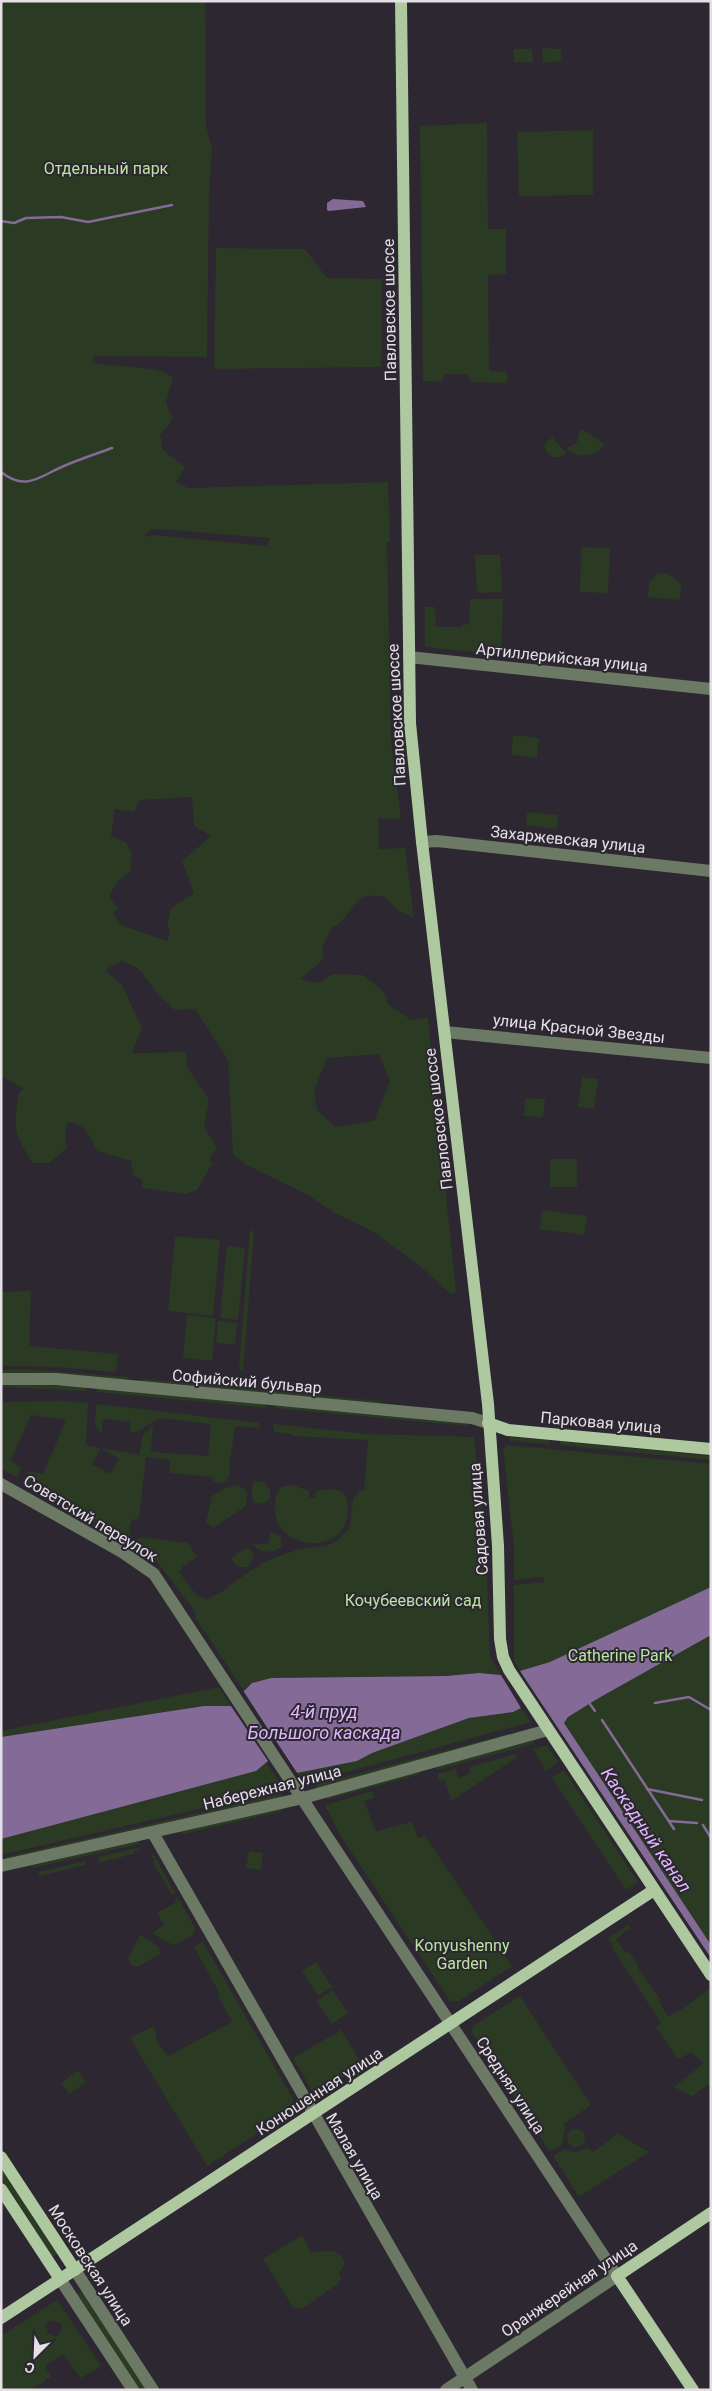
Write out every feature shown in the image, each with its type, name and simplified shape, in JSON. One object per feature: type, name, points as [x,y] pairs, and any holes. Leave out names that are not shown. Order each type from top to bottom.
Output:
[{"type":"main road","name":"Павловское шоссе","points":[[401,1],[410,724],[488,1423]]},
{"type":"main road","name":"Парковая улица","points":[[488,1423],[508,1430],[711,1449]]},
{"type":"main road","name":"Садовая улица","points":[[488,1423],[498,1546],[500,1639],[503,1657],[509,1670],[548,1730]]},
{"type":"main road","points":[[548,1730],[711,1975]]},
{"type":"main road","name":"Конюшенная улица","points":[[1,2318],[654,1890]]},
{"type":"main road","name":"Московская улица","points":[[1,2157],[75,2270]]},
{"type":"main road","name":"Московская улица","points":[[1,2188],[60,2279]]},
{"type":"main road","name":"Оранжерейная улица","points":[[617,2276],[711,2214]]},
{"type":"main road","name":"Средняя улица","points":[[617,2276],[693,2390]]},
{"type":"street","name":"Артиллерийская улица","points":[[409,657],[711,689]]},
{"type":"street","name":"Захаржевская улица","points":[[422,842],[437,841],[711,871]]},
{"type":"street","name":"улица Красной Звезды","points":[[444,1032],[711,1058]]},
{"type":"street","name":"Софийский бульвар","points":[[1,1379],[56,1379],[462,1417],[488,1423]]},
{"type":"street","name":"Советский переулок","points":[[1,1484],[129,1556],[154,1574],[303,1798]]},
{"type":"street","name":"Набережная улица","points":[[1,1866],[303,1798],[548,1730]]},
{"type":"street","name":"Средняя улица","points":[[303,1798],[617,2276]]},
{"type":"street","name":"Малая улица","points":[[152,1833],[472,2390]]},
{"type":"street","name":"Московская улица","points":[[75,2270],[153,2390]]},
{"type":"street","name":"Оранжерейная улица","points":[[446,2390],[617,2276]]},
{"type":"street","name":"Московская улица","points":[[60,2279],[132,2390]]},
{"type":"green space","name":"Отдельный парк","points":[[1,1],[205,1],[206,126],[212,148],[209,197],[207,357],[94,356],[92,362],[157,370],[173,378],[166,402],[173,419],[160,435],[163,450],[185,467],[176,482],[188,488],[388,482],[390,542],[387,542],[391,740],[401,819],[378,818],[379,849],[405,848],[414,918],[396,909],[384,896],[364,897],[355,904],[337,925],[332,927],[322,948],[324,959],[300,979],[319,983],[332,974],[363,975],[384,992],[388,1004],[411,1020],[428,1017],[456,1293],[450,1293],[420,1266],[372,1231],[335,1213],[308,1195],[245,1164],[233,1155],[228,1060],[195,1009],[175,1010],[156,992],[138,968],[122,961],[105,970],[122,985],[142,1028],[132,1053],[186,1052],[188,1068],[209,1100],[204,1127],[217,1147],[209,1160],[213,1162],[197,1190],[185,1194],[142,1188],[143,1181],[133,1175],[131,1161],[97,1151],[83,1128],[68,1122],[65,1133],[67,1148],[49,1163],[33,1163],[16,1130],[19,1092],[24,1089],[1,1076]],"holes":[[[151,530],[269,538],[270,538],[266,546],[156,535],[143,537]],[[192,797],[194,826],[211,836],[182,861],[194,893],[171,908],[167,925],[170,931],[167,941],[121,925],[113,913],[118,909],[109,896],[117,882],[130,872],[132,854],[126,842],[111,836],[115,809],[134,812],[140,800]],[[379,1054],[390,1081],[374,1121],[335,1127],[317,1110],[314,1091],[327,1058]]]},
{"type":"green space","points":[[544,48],[561,49],[561,61],[543,63],[542,50]]},
{"type":"green space","points":[[514,49],[532,49],[533,62],[514,62]]},
{"type":"green space","points":[[487,123],[488,229],[506,229],[506,274],[488,275],[489,371],[507,372],[507,383],[470,382],[468,374],[445,374],[442,382],[423,381],[420,126]]},
{"type":"green space","points":[[593,130],[593,195],[519,196],[517,132]]},
{"type":"green space","points":[[216,248],[305,249],[327,278],[382,279],[381,367],[214,369]]},
{"type":"green space","points":[[580,430],[584,430],[605,445],[596,452],[586,455],[576,454],[566,449],[577,442]]},
{"type":"green space","points":[[552,437],[567,453],[561,457],[553,457],[547,453],[544,446]]},
{"type":"green space","points":[[581,547],[610,548],[608,593],[580,592]]},
{"type":"green space","points":[[475,555],[500,555],[502,592],[477,593]]},
{"type":"green space","points":[[659,573],[668,574],[681,584],[680,600],[648,597],[649,581]]},
{"type":"green space","points":[[470,599],[503,599],[501,655],[425,647],[425,607],[435,607],[436,627],[462,627],[462,625],[469,624]]},
{"type":"green space","points":[[513,735],[539,738],[537,758],[511,755]]},
{"type":"green space","points":[[527,812],[558,815],[557,829],[526,825]]},
{"type":"green space","points":[[582,1077],[598,1079],[594,1109],[578,1107]]},
{"type":"green space","points":[[525,1098],[545,1099],[543,1117],[524,1116]]},
{"type":"green space","points":[[550,1159],[577,1159],[577,1187],[550,1187]]},
{"type":"green space","points":[[542,1210],[587,1216],[584,1235],[540,1229]]},
{"type":"green space","points":[[250,1231],[254,1231],[243,1371],[239,1370]]},
{"type":"green space","points":[[175,1236],[220,1240],[213,1316],[168,1311]]},
{"type":"green space","points":[[227,1246],[245,1248],[238,1320],[220,1318]]},
{"type":"green space","points":[[31,1291],[29,1346],[118,1354],[116,1372],[57,1367],[1,1366],[1,1292]]},
{"type":"green space","points":[[187,1315],[216,1318],[212,1361],[183,1358]]},
{"type":"green space","points":[[218,1321],[237,1323],[235,1345],[216,1343]]},
{"type":"green space","points":[[24,1369],[127,1377],[127,1381],[1,1374],[1,1370]]},
{"type":"green space","points":[[143,1379],[381,1401],[381,1405],[142,1383]]},
{"type":"green space","points":[[1,1383],[87,1387],[87,1391],[1,1387]]},
{"type":"green space","points":[[97,1388],[264,1404],[266,1408],[97,1392]]},
{"type":"green space","points":[[62,1401],[88,1403],[86,1445],[139,1455],[143,1435],[153,1426],[151,1452],[208,1456],[211,1424],[159,1418],[135,1433],[130,1431],[130,1422],[103,1419],[102,1434],[95,1426],[96,1404],[260,1423],[259,1428],[237,1426],[235,1428],[229,1478],[222,1483],[214,1482],[211,1477],[170,1473],[169,1460],[146,1457],[139,1519],[132,1520],[129,1528],[131,1529],[129,1537],[125,1541],[23,1481],[29,1471],[43,1474],[66,1420],[31,1415],[11,1460],[21,1468],[18,1478],[1,1469],[1,1402]],"holes":[[[101,1448],[119,1459],[110,1474],[92,1464]]]},
{"type":"green space","points":[[277,1405],[468,1423],[468,1426],[274,1408]]},
{"type":"green space","name":"Кочубеевский сад","points":[[273,1424],[368,1434],[474,1437],[486,1546],[490,1657],[501,1675],[479,1673],[446,1676],[271,1678],[252,1683],[244,1691],[194,1616],[196,1614],[193,1609],[155,1559],[133,1545],[136,1545],[138,1541],[136,1540],[140,1537],[188,1543],[197,1557],[182,1567],[183,1569],[179,1572],[198,1597],[204,1597],[206,1600],[228,1588],[228,1586],[266,1561],[299,1549],[325,1546],[335,1542],[348,1530],[353,1499],[359,1491],[364,1491],[368,1440],[292,1436],[292,1434],[274,1432]]},
{"type":"green space","points":[[509,1437],[549,1440],[549,1444],[509,1441]]},
{"type":"green space","points":[[560,1441],[711,1456],[711,1460],[560,1445]]},
{"type":"green space","name":"Catherine Park","points":[[508,1445],[711,1464],[711,1958],[514,1662],[514,1585],[544,1582],[543,1577],[514,1580],[514,1546],[503,1449]]},
{"type":"green space","points":[[255,1481],[264,1482],[270,1489],[270,1498],[265,1503],[256,1504],[253,1499],[252,1489]]},
{"type":"green space","points":[[236,1485],[244,1488],[247,1493],[246,1506],[213,1528],[206,1522],[212,1496],[223,1489]]},
{"type":"green space","points":[[293,1485],[309,1491],[309,1497],[315,1498],[316,1491],[331,1489],[342,1492],[347,1500],[348,1508],[342,1530],[333,1538],[321,1543],[308,1543],[296,1540],[285,1532],[277,1521],[275,1500],[283,1486]]},
{"type":"green space","points":[[270,1532],[280,1535],[282,1546],[271,1552],[259,1550],[253,1544],[269,1543]]},
{"type":"green space","points":[[248,1547],[253,1553],[253,1560],[247,1567],[237,1567],[231,1558]]},
{"type":"green space","points":[[219,1687],[231,1706],[204,1706],[1,1737],[1,1731]]},
{"type":"green space","points":[[521,1708],[531,1722],[306,1783],[297,1773],[357,1761],[372,1753],[469,1718],[509,1713]]},
{"type":"green space","points":[[530,1728],[532,1731],[315,1790],[315,1786],[319,1784]]},
{"type":"green space","points":[[535,1740],[533,1744],[437,1770],[434,1767]]},
{"type":"green space","points":[[547,1745],[558,1762],[546,1771],[533,1749]]},
{"type":"green space","points":[[516,1754],[516,1758],[451,1801],[445,1780],[439,1781],[437,1774],[456,1769],[458,1778],[470,1773],[469,1767]]},
{"type":"green space","points":[[266,1762],[284,1789],[1,1855],[1,1839],[256,1771]]},
{"type":"green space","points":[[564,1770],[638,1882],[626,1890],[552,1778]]},
{"type":"green space","points":[[422,1771],[417,1775],[329,1799],[324,1798]]},
{"type":"green space","name":"Konyushenny Garden","points":[[372,1791],[374,1798],[364,1801],[376,1831],[412,1822],[418,1838],[425,1836],[512,1966],[459,2001],[450,2001],[340,1835],[325,1805]]},
{"type":"green space","points":[[281,1794],[283,1797],[1,1861],[1,1858]]},
{"type":"green space","points":[[285,1808],[283,1811],[183,1834],[179,1832]]},
{"type":"green space","points":[[139,1840],[139,1844],[37,1867],[32,1868],[31,1866]]},
{"type":"green space","points":[[141,1847],[139,1852],[135,1850],[133,1854],[99,1863],[98,1857]]},
{"type":"green space","points":[[249,1851],[263,1853],[261,1870],[246,1868]]},
{"type":"green space","points":[[153,1853],[175,1893],[172,1895],[153,1863],[155,1859],[151,1857]]},
{"type":"green space","points":[[85,1861],[86,1865],[39,1876],[39,1872]]},
{"type":"green space","points":[[178,1897],[195,1928],[194,1934],[175,1945],[166,1942],[152,1933],[164,1925],[157,1913],[176,1902],[175,1900]]},
{"type":"green space","points":[[628,1925],[630,1928],[616,1939],[626,1953],[629,1952],[661,2000],[659,2002],[668,2016],[681,2010],[709,1989],[711,1991],[711,2083],[692,2096],[674,2087],[704,2063],[691,2053],[678,2059],[656,2027],[661,2023],[611,1946],[615,1943],[612,1944],[608,1938]]},
{"type":"green space","points":[[140,1935],[159,1947],[160,1954],[137,1967],[130,1964],[128,1958]]},
{"type":"green space","points":[[203,1942],[294,2100],[289,2113],[207,2166],[130,2038],[154,2026],[157,2041],[168,2056],[232,2022],[218,1996],[220,1994],[194,1947]]},
{"type":"green space","points":[[316,1962],[332,1987],[318,1996],[302,1971]]},
{"type":"green space","points":[[333,1990],[348,2013],[332,2024],[316,2001]]},
{"type":"green space","name":"Konyushenny Garden","points":[[520,1996],[591,2105],[563,2125],[565,2129],[562,2145],[549,2151],[471,2031],[474,2025]]},
{"type":"green space","points":[[341,2030],[362,2064],[315,2096],[293,2058]]},
{"type":"green space","points":[[78,2070],[86,2082],[69,2094],[61,2083]]},
{"type":"green space","points":[[576,2129],[582,2132],[585,2138],[582,2144],[576,2147],[570,2144],[567,2138],[570,2132]]},
{"type":"green space","points":[[618,2134],[649,2152],[579,2197],[553,2156],[565,2149],[573,2152],[588,2148],[593,2152]]},
{"type":"green space","points":[[1,2166],[58,2253],[52,2257],[1,2179]]},
{"type":"green space","points":[[302,2235],[311,2253],[336,2252],[340,2254],[345,2263],[339,2272],[341,2279],[339,2283],[302,2309],[298,2307],[294,2309],[263,2259]]},
{"type":"green space","points":[[82,2291],[147,2390],[139,2390],[77,2294]]},
{"type":"green space","points":[[57,2300],[101,2366],[81,2378],[63,2354],[45,2366],[51,2377],[31,2390],[1,2390],[1,2336]],"holes":[[[53,2320],[61,2324],[62,2327],[55,2337],[47,2333],[48,2329],[45,2327],[48,2321],[52,2322]]]},
{"type":"water","points":[[333,199],[363,201],[366,207],[329,211],[327,210],[327,203]]},
{"type":"water","points":[[711,1587],[711,1635],[597,1699],[568,1717],[564,1723],[711,1945],[711,1958],[520,1671],[550,1662]]},
{"type":"water","name":"4-й пруд Большого каскада","points":[[479,1673],[501,1675],[521,1708],[513,1712],[469,1718],[372,1753],[357,1761],[297,1773],[243,1692],[252,1683],[271,1678],[446,1676]]},
{"type":"water","points":[[204,1706],[231,1706],[268,1761],[256,1771],[1,1839],[1,1737]]},
{"type":"pier","points":[[242,1689],[299,1776],[295,1775],[241,1693]]},
{"type":"waterway","points":[[1,221],[14,223],[26,218],[61,217],[88,222],[172,205]]},
{"type":"waterway","points":[[1,472],[10,478],[26,482],[112,448]]},
{"type":"waterway","points":[[655,1703],[689,1697],[711,1710]]},
{"type":"waterway","points":[[590,1704],[595,1711]]},
{"type":"waterway","points":[[602,1720],[674,1829]]},
{"type":"waterway","points":[[647,1789],[702,1800]]},
{"type":"waterway","points":[[669,1821],[697,1823]]},
{"type":"waterway","points":[[703,1825],[711,1838]]},
{"type":"water label","name":"Каскадный канал","points":[[646,1830]]}]
